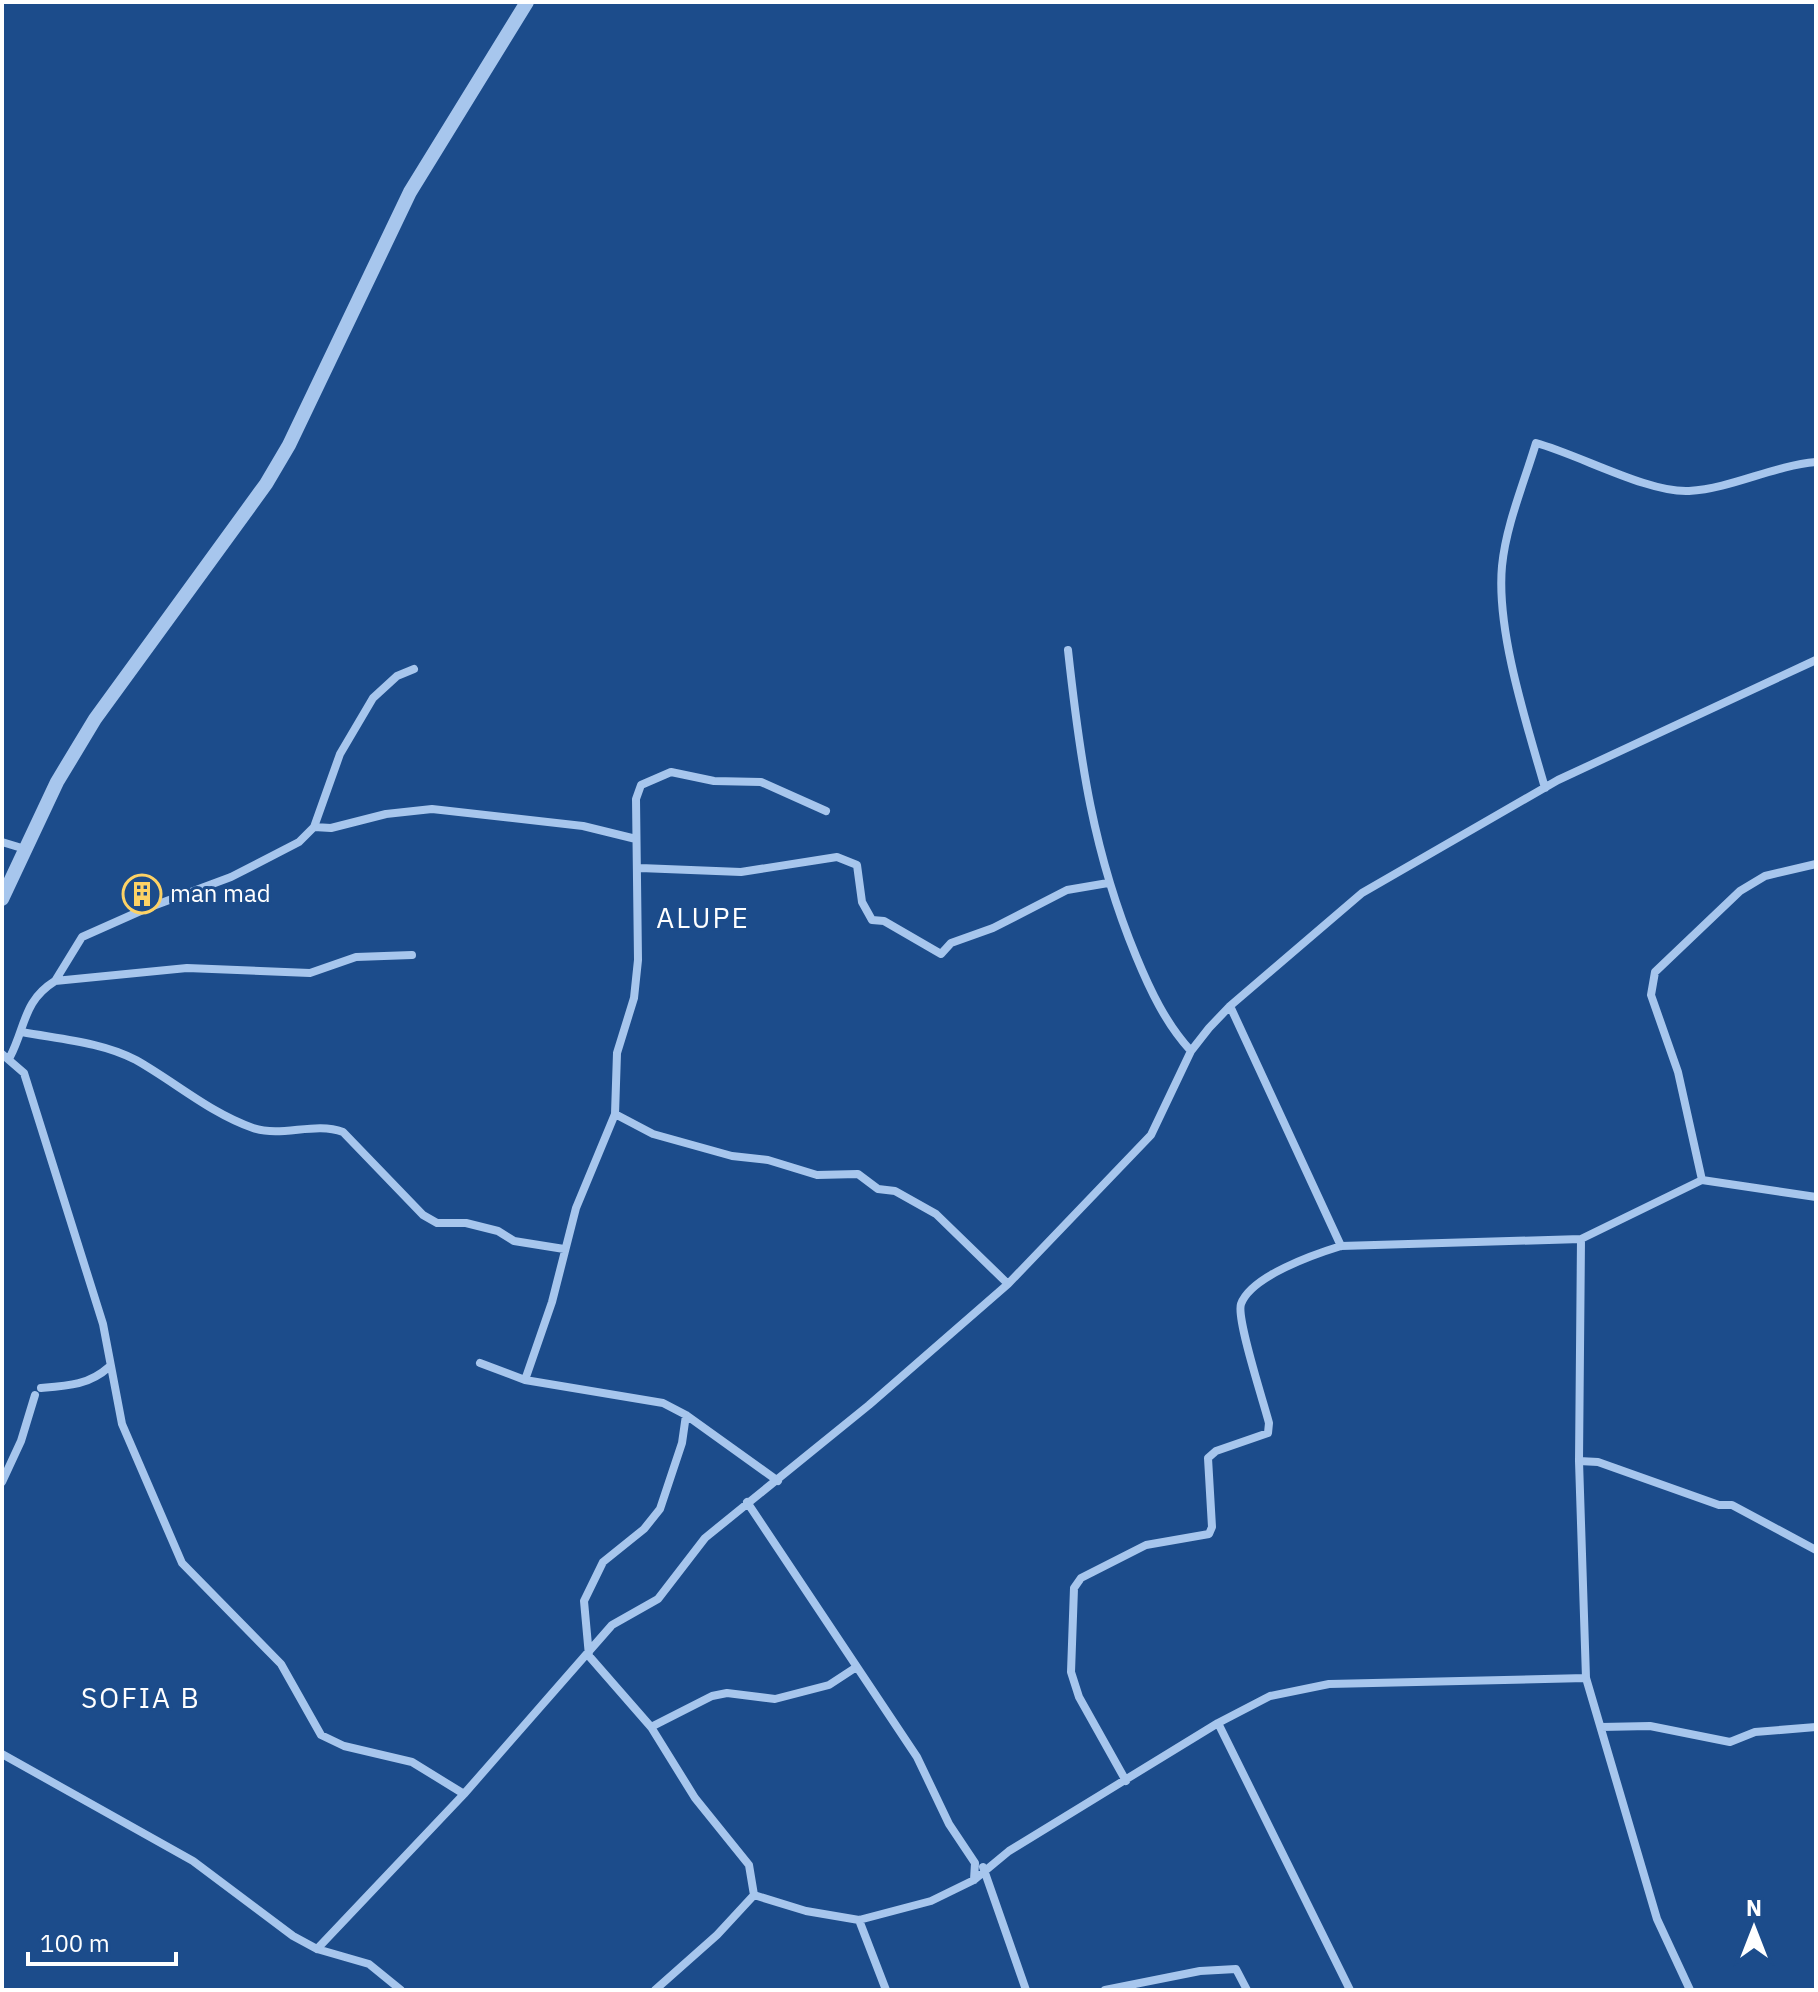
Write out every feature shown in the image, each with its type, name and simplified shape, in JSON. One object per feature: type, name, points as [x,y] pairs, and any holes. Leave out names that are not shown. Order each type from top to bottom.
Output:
[{"type":"street","points":[[2,899],[57,782],[95,719],[282,458],[410,192],[527,2]]},
{"type":"street","points":[[1545,788],[1507,636],[1502,598],[1507,540],[1536,443],[1569,452],[1645,483],[1687,491],[1712,488],[1773,469],[1816,462]]},
{"type":"street","points":[[1068,650],[1090,819],[1108,883],[1141,969],[1174,1033],[1191,1051]]},
{"type":"street","points":[[317,1949],[464,1794],[589,1656],[612,1625],[658,1599],[705,1538],[747,1502],[778,1481],[1008,1284],[1151,1135],[1191,1051],[1230,1006],[1362,893],[1545,788],[1816,660]]},
{"type":"street","points":[[55,981],[82,937],[273,858],[314,827],[340,754],[373,698],[397,676],[414,669]]},
{"type":"street","points":[[525,1380],[552,1302],[576,1208],[615,1114],[617,1053],[634,998],[638,960],[640,868],[636,799],[641,785],[671,772],[714,781],[761,782],[826,811]]},
{"type":"street","points":[[314,827],[331,828],[386,814],[432,809],[480,811],[531,822],[583,826],[636,839]]},
{"type":"street","points":[[2,842],[25,849]]},
{"type":"street","points":[[640,868],[741,872],[791,862],[851,860],[857,865],[862,902],[872,920],[884,921],[941,954],[951,943],[993,928],[1067,890],[1108,883]]},
{"type":"street","points":[[1702,1180],[1678,1072],[1651,995],[1655,972],[1740,891],[1765,876],[1816,864]]},
{"type":"street","points":[[412,955],[356,957],[310,973],[187,968],[55,981],[37,992],[28,1006],[22,1032],[6,1056],[24,1073],[51,1148],[103,1324],[122,1424],[182,1563],[281,1664],[321,1735],[344,1746],[412,1762],[464,1794]]},
{"type":"street","points":[[1230,1006],[1341,1246]]},
{"type":"street","points":[[22,1032],[86,1043],[133,1059],[223,1115],[254,1128],[277,1133],[330,1127],[343,1132],[423,1215],[437,1223],[466,1223],[498,1231],[514,1241],[564,1249]]},
{"type":"street","points":[[615,1114],[653,1134],[732,1156],[768,1160],[817,1175],[858,1174],[878,1189],[895,1191],[936,1214],[1008,1284]]},
{"type":"street","points":[[1126,1781],[1079,1697],[1071,1672],[1074,1588],[1081,1578],[1146,1545],[1209,1534],[1212,1527],[1208,1458],[1216,1451],[1268,1433],[1269,1423],[1240,1315],[1241,1304],[1248,1293],[1309,1256],[1341,1246],[1581,1239],[1702,1180],[1816,1197]]},
{"type":"street","points":[[1581,1239],[1579,1461],[1586,1678],[1657,1919],[1690,1990]]},
{"type":"street","points":[[480,1363],[525,1380],[648,1399],[686,1415],[778,1481]]},
{"type":"street","points":[[2,1482],[21,1441],[38,1392],[96,1379],[109,1367]]},
{"type":"street","points":[[96,1379],[113,1388]]},
{"type":"street","points":[[686,1415],[682,1443],[660,1509],[644,1529],[603,1562],[584,1601],[589,1656],[651,1727],[695,1798],[749,1865],[754,1895]]},
{"type":"street","points":[[1579,1461],[1598,1462],[1719,1505],[1732,1505],[1816,1550]]},
{"type":"street","points":[[747,1502],[917,1757],[949,1824],[975,1863],[986,1869],[1026,1990]]},
{"type":"street","points":[[651,1727],[712,1696],[727,1693],[775,1699],[829,1685],[855,1668]]},
{"type":"street","points":[[754,1895],[806,1911],[859,1920],[931,1901],[974,1880],[1009,1851],[1218,1723],[1270,1696],[1329,1684],[1586,1678]]},
{"type":"street","points":[[1218,1723],[1350,1990]]},
{"type":"street","points":[[1601,1727],[1650,1726],[1730,1742],[1755,1732],[1816,1727]]},
{"type":"street","points":[[2,1754],[193,1861],[293,1936],[317,1949],[369,1964],[401,1990]]},
{"type":"street","points":[[974,1880],[975,1863]]},
{"type":"street","points":[[655,1990],[717,1935],[754,1895]]},
{"type":"street","points":[[859,1920],[886,1990]]},
{"type":"street","points":[[1105,1990],[1200,1971],[1236,1969],[1247,1990]]},
{"type":"place","name":"man mad","points":[[142,894]]},
{"type":"district","name":"ALUPE","points":[[703,918]]},
{"type":"district","name":"SOFIA B","points":[[141,1698]]}]
